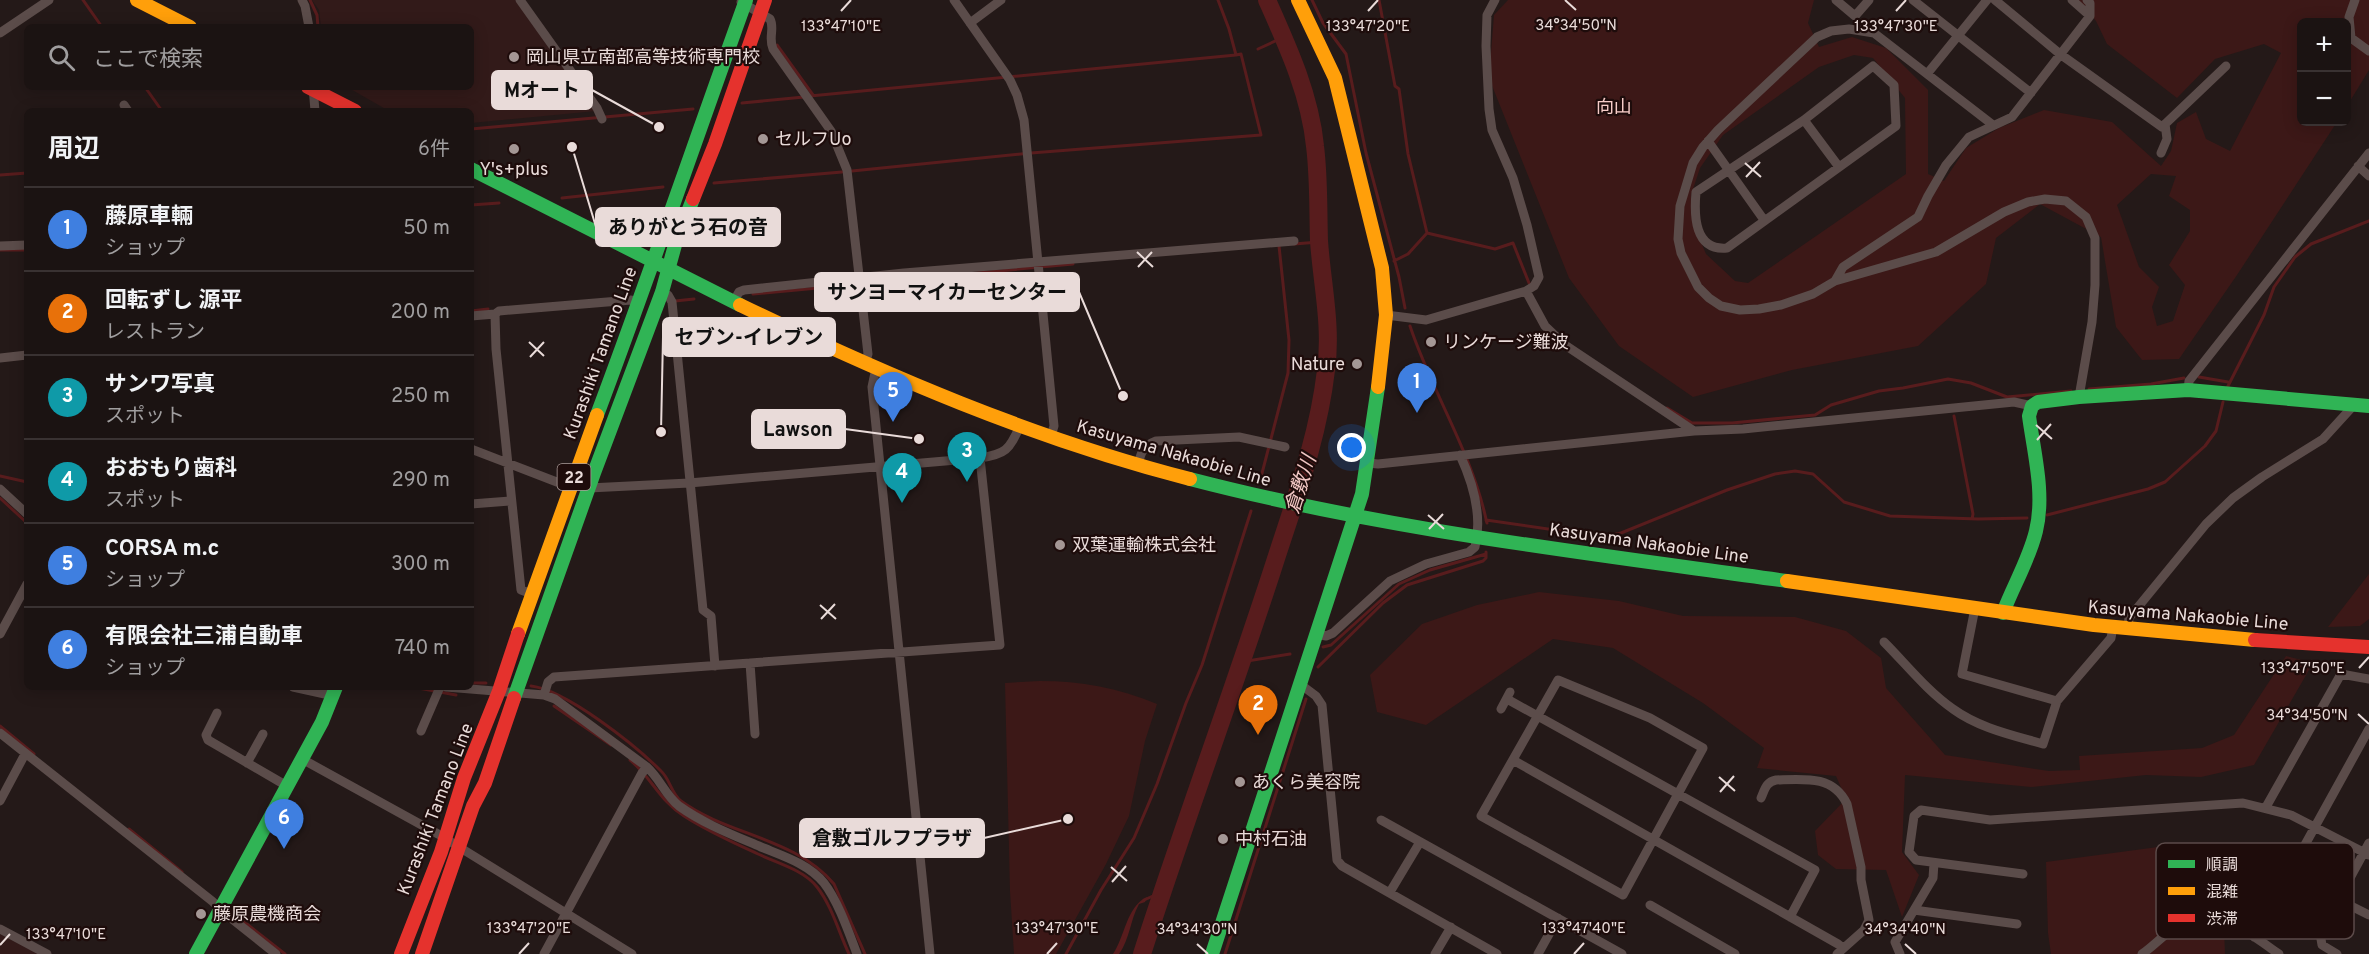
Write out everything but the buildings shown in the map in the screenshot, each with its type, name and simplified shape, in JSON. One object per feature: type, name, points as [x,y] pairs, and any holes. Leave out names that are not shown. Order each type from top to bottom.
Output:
[{"type":"main road","points":[[137,0],[184,24]]},
{"type":"main road","points":[[1212,954],[1354,516],[1368,463],[1386,315],[1382,268],[1335,78],[1298,0]]},
{"type":"main road","name":"Kurashiki Tamano Line","points":[[401,954],[445,839],[464,778],[499,691],[572,487],[576,470],[639,303],[743,2]]},
{"type":"main road","name":"Kurashiki Tamano Line","points":[[422,954],[763,6]]},
{"type":"main road","points":[[316,90],[350,108]]},
{"type":"main road","name":"Kasuyama Nakaobie Line","points":[[474,171],[668,270],[870,366],[1020,426],[1138,465],[1273,499],[1354,516],[1478,537],[2003,613],[2113,627],[2278,642],[2369,647]]},
{"type":"main road","points":[[2003,613],[2037,529],[2038,497],[2029,416],[2032,406],[2044,400],[2188,390],[2369,406]]},
{"type":"main road","points":[[196,954],[302,759],[335,692]]},
{"type":"street","points":[[0,33],[49,0]]},
{"type":"street","points":[[302,0],[308,24]]},
{"type":"street","points":[[520,0],[602,117]]},
{"type":"street","points":[[954,0],[1008,78],[1021,107],[1054,426],[1051,436]]},
{"type":"street","points":[[970,23],[1000,0]]},
{"type":"street","points":[[1386,315],[1426,320],[1526,291],[1534,286],[1539,277],[1515,187],[1492,130],[1486,45],[1487,15],[1495,0]]},
{"type":"street","points":[[1836,0],[1874,33],[1993,125]]},
{"type":"street","points":[[1855,16],[1869,0]]},
{"type":"street","points":[[1913,0],[2031,93]]},
{"type":"street","points":[[1927,74],[1987,0]]},
{"type":"street","points":[[1995,0],[2060,54],[2162,127],[2226,66]]},
{"type":"street","points":[[2072,0],[2090,16]]},
{"type":"street","points":[[1835,281],[1843,267],[1918,217],[1928,196],[1952,158],[1970,137],[2012,117],[2090,16],[2090,3],[2087,0]]},
{"type":"street","points":[[2355,0],[2349,17],[2351,39],[2369,51]]},
{"type":"street","points":[[743,2],[763,6],[772,23],[770,38],[773,48],[831,131],[847,170],[870,366],[930,954]]},
{"type":"street","points":[[1874,33],[1849,29],[1831,31],[1817,37],[1708,141],[1694,164],[1680,206],[1677,224],[1681,253],[1698,287],[1708,298],[1721,306],[1740,310],[1781,305],[1813,294],[1835,281],[1936,252],[1960,240],[2004,212],[2028,202],[2045,199],[2066,201],[2086,217],[2095,238],[2092,322],[2079,397]]},
{"type":"street","points":[[1873,66],[1894,85],[1896,126],[1727,248],[1718,249],[1702,238],[1694,217],[1696,192],[1804,120],[1873,66]]},
{"type":"street","points":[[312,90],[315,108]]},
{"type":"street","points":[[1804,120],[1839,166]]},
{"type":"street","points":[[2161,153],[2167,139],[2165,123]]},
{"type":"street","points":[[1708,141],[1764,220]]},
{"type":"street","points":[[2188,390],[2189,381],[2369,153]]},
{"type":"street","points":[[2358,166],[2369,176]]},
{"type":"street","points":[[734,301],[739,292],[744,290],[860,282],[904,273],[1038,266],[1294,241]]},
{"type":"street","points":[[0,246],[24,245]]},
{"type":"street","points":[[1526,291],[1545,326],[1565,345],[1694,431]]},
{"type":"street","points":[[668,295],[672,302],[703,610],[711,616],[715,666]]},
{"type":"street","points":[[474,316],[495,314],[499,311],[631,300],[639,303]]},
{"type":"street","points":[[495,314],[521,590],[532,594]]},
{"type":"street","points":[[0,358],[24,355]]},
{"type":"street","points":[[1368,463],[1378,464],[1694,431],[1743,429],[2014,402],[2032,406]]},
{"type":"street","points":[[2127,628],[2128,618],[2206,524],[2233,498],[2323,439],[2354,405]]},
{"type":"street","points":[[474,450],[572,487],[589,488],[689,483],[996,456],[1006,451],[1020,426]]},
{"type":"street","points":[[1138,465],[1140,453],[1146,445],[1156,441],[1231,437],[1281,446]]},
{"type":"street","points":[[1316,634],[1326,636],[1333,633],[1390,581],[1404,573],[1426,564],[1469,552],[1475,547],[1479,520],[1465,454]]},
{"type":"street","points":[[545,691],[551,678],[554,677],[1000,645],[980,458]]},
{"type":"street","points":[[0,489],[24,511]]},
{"type":"street","points":[[474,504],[511,501]]},
{"type":"street","points":[[0,634],[24,590]]},
{"type":"street","points":[[1975,608],[1962,674],[2057,701]]},
{"type":"street","points":[[1884,642],[1931,691],[1954,710],[1989,728],[2043,744],[2057,701],[2111,638],[2113,627]]},
{"type":"street","points":[[750,663],[754,734]]},
{"type":"street","points":[[2266,807],[2341,674],[2369,679]]},
{"type":"street","points":[[1558,680],[1650,718],[1703,748],[1623,894],[1481,816],[1514,760],[1558,680]]},
{"type":"street","points":[[1300,684],[1316,696],[1322,705],[1337,860],[1342,866],[1497,954]]},
{"type":"street","points":[[318,690],[335,692]]},
{"type":"street","points":[[420,731],[440,690],[545,691],[645,770],[656,775],[669,797],[679,805],[718,828],[790,859],[819,878],[830,892],[857,954]]},
{"type":"street","points":[[1500,709],[1508,695],[1538,716],[1815,870],[1790,917]]},
{"type":"street","points":[[217,713],[206,735],[208,740],[287,786]]},
{"type":"street","points":[[2307,843],[2369,729]]},
{"type":"street","points":[[247,763],[264,734]]},
{"type":"street","points":[[1,736],[276,954]]},
{"type":"street","points":[[0,801],[25,754]]},
{"type":"street","points":[[302,759],[445,839],[632,954]]},
{"type":"street","points":[[1514,760],[1790,917],[1840,951],[1864,930],[1869,920],[1861,880],[1861,867],[1843,795],[1829,784],[1816,779],[1776,780],[1767,784],[1761,798]]},
{"type":"street","points":[[544,954],[645,770]]},
{"type":"street","points":[[2023,874],[1916,860],[1909,852],[1914,816],[1921,810],[1990,820],[2243,803],[2291,815],[2345,843]]},
{"type":"street","points":[[1381,820],[1622,954]]},
{"type":"street","points":[[1390,892],[1420,842]]},
{"type":"street","points":[[2354,874],[2366,854],[2369,843]]},
{"type":"street","points":[[1900,954],[1895,942],[1933,878],[1934,863]]},
{"type":"street","points":[[1650,905],[1735,954]]},
{"type":"street","points":[[2354,908],[2369,915]]},
{"type":"street","points":[[1914,910],[2017,924]]},
{"type":"street","points":[[1538,954],[1558,918]]},
{"type":"street","points":[[1435,954],[1451,927]]},
{"type":"street","points":[[0,929],[47,954]]},
{"type":"street","points":[[2142,954],[2161,939]]},
{"type":"street","points":[[2257,939],[2279,954]]},
{"type":"street","points":[[2321,939],[2322,945],[2337,954]]},
{"type":"shaded area","name":"岡山県立南部高等技術専門校","points":[[312,0],[517,0],[596,111],[474,123],[474,108],[384,108],[352,90],[474,90],[474,24],[321,24],[319,10]]},
{"type":"shaded area","points":[[1147,897],[1136,910],[1123,948],[1119,954],[1113,954],[1130,915],[1140,902]]},
{"type":"shaded area","points":[[0,934],[39,954],[0,954]]},
{"type":"green space","name":"向山","points":[[1508,0],[1814,0],[1808,23],[1819,47],[1852,37],[1886,48],[1928,90],[1928,174],[1944,181],[1966,148],[1999,128],[2044,110],[2112,122],[2161,166],[2171,151],[2177,123],[2196,112],[2206,139],[2230,151],[2281,53],[2264,44],[2215,59],[2177,98],[2107,44],[2096,21],[2078,0],[2369,0],[2369,70],[2351,99],[2351,18],[2297,18],[2297,126],[2334,126],[2179,359],[2142,360],[2116,327],[2101,237],[2040,204],[1996,238],[1986,284],[1918,346],[1792,370],[1693,397],[1619,346],[1569,278],[1489,78],[1494,15]],"holes":[[[1854,55],[1873,58],[1905,98],[1906,174],[1748,283],[1735,281],[1706,254],[1693,223],[1691,195],[1700,168],[1723,135],[1819,67]],[[2151,174],[2176,176],[2169,196],[2190,210],[2190,231],[2169,265],[2185,285],[2173,321],[2157,326],[2152,307],[2159,287],[2139,267],[2117,205]]]},
{"type":"green space","points":[[2369,574],[2369,619],[2360,626],[2328,627]]},
{"type":"green space","points":[[1539,592],[1619,601],[1683,616],[1795,617],[1846,631],[1881,658],[1886,688],[1945,755],[2049,771],[2080,770],[2079,756],[2202,748],[2234,735],[2286,656],[2313,663],[2254,765],[2201,777],[2146,775],[2031,787],[1905,775],[1902,852],[1919,875],[1902,917],[1886,870],[1836,869],[1818,855],[1815,831],[1846,799],[1836,776],[1757,768],[1764,748],[1703,703],[1613,648],[1553,639],[1426,725],[1377,712],[1370,675],[1422,624],[1477,605]]},
{"type":"green space","points":[[1040,681],[1100,686],[1157,704],[1145,741],[1129,816],[1106,864],[1056,954],[1014,954],[1010,891],[1005,683]]},
{"type":"green space","points":[[2156,847],[2156,939],[2224,939],[2225,954],[2051,954],[2048,933],[2046,862]]},
{"type":"waterway","points":[[83,0],[100,24]]},
{"type":"waterway","points":[[310,0],[317,15],[318,24]]},
{"type":"waterway","points":[[852,171],[1031,153],[1261,135],[1241,54],[1236,55],[1218,0]]},
{"type":"waterway","name":"倉敷川","points":[[1142,954],[1296,497],[1317,422],[1326,370],[1328,337],[1312,127],[1297,72],[1267,0]]},
{"type":"waterway","points":[[1312,0],[1323,23],[1346,54],[1366,153],[1405,308]]},
{"type":"waterway","points":[[1379,0],[1395,86],[1399,89],[1408,154],[1427,233],[1408,254],[1394,261]]},
{"type":"waterway","points":[[1258,49],[1284,37]]},
{"type":"waterway","points":[[777,45],[813,95]]},
{"type":"waterway","points":[[810,96],[1236,55]]},
{"type":"waterway","points":[[147,90],[160,108]]},
{"type":"waterway","points":[[742,103],[804,97]]},
{"type":"waterway","points":[[474,129],[693,109]]},
{"type":"waterway","points":[[714,183],[842,172]]},
{"type":"waterway","points":[[0,175],[24,173]]},
{"type":"waterway","points":[[562,198],[663,187]]},
{"type":"waterway","points":[[474,205],[499,203]]},
{"type":"waterway","points":[[2227,388],[2264,315],[2274,287],[2295,257],[2311,244],[2369,221]]},
{"type":"waterway","points":[[1427,233],[1495,249],[1513,243],[1529,283]]},
{"type":"waterway","points":[[1294,244],[1319,242]]},
{"type":"waterway","points":[[1260,481],[1288,373],[1289,340],[1279,246]]},
{"type":"waterway","points":[[0,250],[24,250]]},
{"type":"waterway","points":[[753,294],[1073,264]]},
{"type":"waterway","points":[[675,301],[694,299]]},
{"type":"waterway","points":[[474,311],[488,309]]},
{"type":"waterway","points":[[1410,326],[1471,469],[1486,519]]},
{"type":"waterway","points":[[2199,377],[2228,382]]},
{"type":"waterway","points":[[2089,389],[2151,384],[2184,378]]},
{"type":"waterway","points":[[1667,408],[1692,423],[1732,423],[1815,415],[1831,405],[1879,391],[1948,379],[1971,383],[2007,397],[2071,391]]},
{"type":"waterway","points":[[2047,515],[2148,489],[2165,482],[2205,446],[2216,431],[2223,402]]},
{"type":"waterway","points":[[1954,416],[1973,514],[1972,519]]},
{"type":"waterway","points":[[1487,523],[1486,520],[1603,537],[1621,533],[1727,490],[1775,474],[1795,471],[1813,474],[1844,502],[1890,516],[2027,518]]},
{"type":"waterway","points":[[0,476],[24,481]]},
{"type":"waterway","points":[[0,498],[24,520]]},
{"type":"waterway","points":[[1066,954],[1101,890],[1134,838],[1157,784],[1202,665],[1251,511]]},
{"type":"waterway","points":[[1318,667],[1383,603],[1407,585],[1483,561],[1486,558],[1486,552]]},
{"type":"waterway","points":[[1323,647],[1331,645],[1399,584],[1430,570],[1486,554]]},
{"type":"waterway","points":[[1241,662],[1290,654]]},
{"type":"waterway","points":[[474,683],[486,683]]},
{"type":"waterway","points":[[531,686],[562,697],[581,708],[635,747],[667,778],[681,801],[719,822],[781,846],[801,856],[818,869],[834,884],[865,954]]},
{"type":"waterway","points":[[429,690],[456,695]]},
{"type":"waterway","points":[[1225,954],[1306,699]]},
{"type":"waterway","points":[[554,706],[611,745]]},
{"type":"waterway","points":[[0,726],[34,754]]},
{"type":"waterway","points":[[630,760],[668,803],[684,816],[720,836],[798,871],[812,881],[827,903],[849,954]]},
{"type":"waterway","points":[[129,829],[182,872]]},
{"type":"waterway","points":[[1144,900],[1162,892]]},
{"type":"waterway","points":[[243,921],[285,954]]},
{"type":"traffic: fast","points":[[597,415],[746,0]]},
{"type":"traffic: fast","points":[[474,171],[740,305]]},
{"type":"traffic: fast","points":[[514,698],[594,473],[662,292],[675,245],[693,199]]},
{"type":"traffic: fast","points":[[1212,954],[1362,494],[1378,387]]},
{"type":"traffic: fast","points":[[2003,613],[2036,531],[2039,488],[2029,416],[2032,406],[2038,402],[2188,390],[2369,406]]},
{"type":"traffic: fast","points":[[1190,479],[1338,513],[1487,539],[1787,581]]},
{"type":"traffic: fast","points":[[196,954],[322,722],[335,690]]},
{"type":"traffic: slow","points":[[137,0],[184,24]]},
{"type":"traffic: slow","points":[[1298,0],[1335,78],[1382,268],[1386,315],[1378,387]]},
{"type":"traffic: slow","points":[[740,305],[905,380],[1017,425],[1074,445],[1190,479]]},
{"type":"traffic: slow","points":[[518,634],[597,415]]},
{"type":"traffic: slow","points":[[1787,581],[2094,625],[2255,640]]},
{"type":"traffic: jam","points":[[693,199],[715,144],[765,0]]},
{"type":"traffic: jam","points":[[314,90],[349,108]]},
{"type":"traffic: jam","points":[[401,954],[441,852],[464,778],[499,691],[518,634]]},
{"type":"traffic: jam","points":[[2255,640],[2369,647]]},
{"type":"traffic: jam","points":[[422,954],[473,806],[485,783],[514,698]]},
{"type":"place","name":"岡山県立南部高等技術専門校","points":[[514,57]]},
{"type":"place","name":"Mオート","points":[[659,127]]},
{"type":"place","name":"セルフUo","points":[[763,139]]},
{"type":"place","name":"ありがとう石の音","points":[[572,147]]},
{"type":"place","name":"Y's+plus","points":[[514,149]]},
{"type":"place","name":"リンケージ難波","points":[[1431,342]]},
{"type":"place","name":"Nature","points":[[1357,364]]},
{"type":"place","name":"サンヨーマイカーセンター","points":[[1123,396]]},
{"type":"place","name":"藤原車輛","points":[[1417,413]]},
{"type":"place","name":"CORSA m.c","points":[[893,422]]},
{"type":"place","name":"セブン-イレブン","points":[[661,432]]},
{"type":"place","name":"Lawson","points":[[919,439]]},
{"type":"place","name":"サンワ写真","points":[[967,482]]},
{"type":"place","name":"おおもり歯科","points":[[902,503]]},
{"type":"place","name":"双葉運輸株式会社","points":[[1060,545]]},
{"type":"place","name":"回転ずし 源平","points":[[1258,735]]},
{"type":"place","name":"あくら美容院","points":[[1240,782]]},
{"type":"place","name":"倉敷ゴルフプラザ","points":[[1068,819]]},
{"type":"place","name":"中村石油","points":[[1223,839]]},
{"type":"place","name":"有限会社三浦自動車","points":[[284,849]]},
{"type":"place","name":"藤原農機商会","points":[[201,914]]}]
